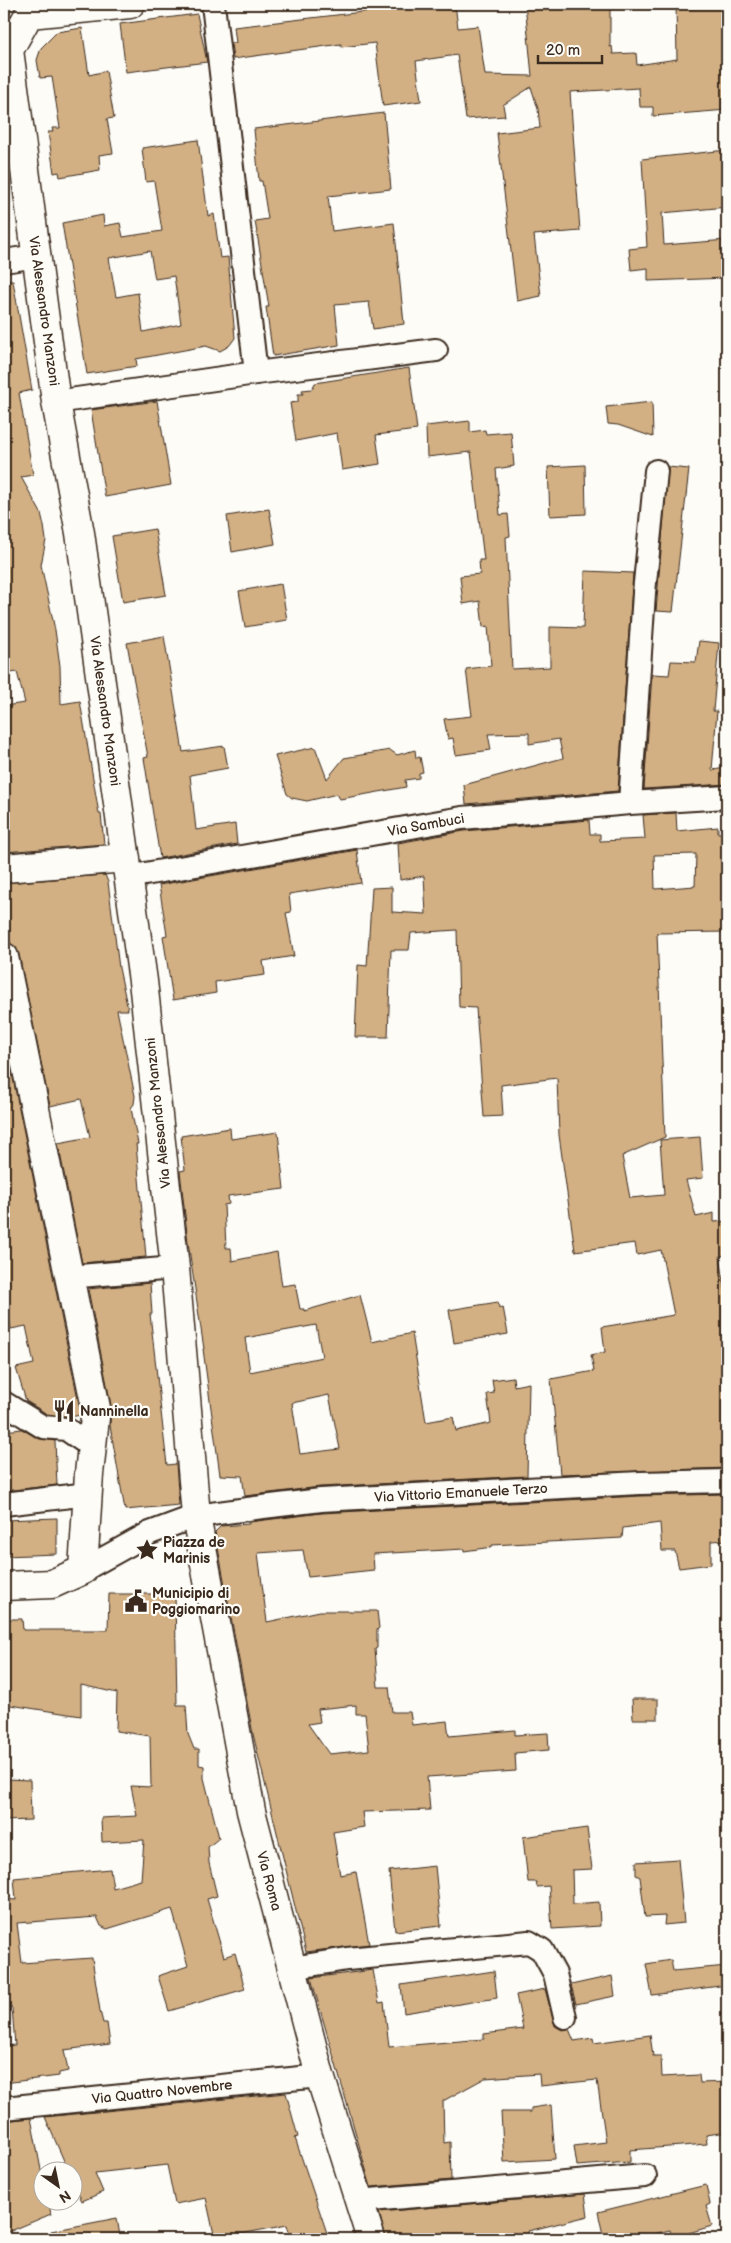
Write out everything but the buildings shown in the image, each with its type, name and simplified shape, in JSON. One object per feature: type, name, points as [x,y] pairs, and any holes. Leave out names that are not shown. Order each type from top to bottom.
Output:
[{"type":"main road","name":"Via Alessandro Manzoni","points":[[118,4],[29,9],[9,50],[56,402],[80,533],[143,981],[175,1268],[196,1516]]},
{"type":"main road","points":[[4,868],[127,868]]},
{"type":"main road","points":[[4,957],[96,1408],[83,1570],[52,1584],[4,1586]]},
{"type":"main road","name":"Via Roma","points":[[196,1516],[251,1811],[320,2076],[371,2239]]},
{"type":"street","points":[[213,4],[256,373]]},
{"type":"street","points":[[4,261],[37,256]]},
{"type":"street","points":[[56,402],[256,373],[436,350]]},
{"type":"street","points":[[630,803],[644,593],[656,471]]},
{"type":"street","name":"Via Sambuci","points":[[127,868],[462,818],[727,796]]},
{"type":"street","points":[[68,1277],[175,1268]]},
{"type":"street","points":[[4,1403],[43,1427],[66,1429],[92,1447]]},
{"type":"street","name":"Via Vittorio Emanuele Terzo","points":[[83,1570],[150,1533],[196,1516],[322,1500],[640,1483],[727,1481]]},
{"type":"street","points":[[4,1504],[88,1494]]},
{"type":"street","points":[[292,1968],[347,1959],[529,1942],[542,1950],[555,1974],[564,2017]]},
{"type":"street","name":"Via Quattro Novembre","points":[[4,2108],[320,2076]]},
{"type":"street","points":[[359,2201],[645,2176]]},
{"type":"green space","points":[[727,485],[727,709],[721,709]]},
{"type":"place","name":"Nanninella","points":[[64,1411]]},
{"type":"place","name":"Piazza de Marinis","points":[[147,1550]]},
{"type":"place","name":"Municipio di Poggiomarino","points":[[136,1601]]}]
